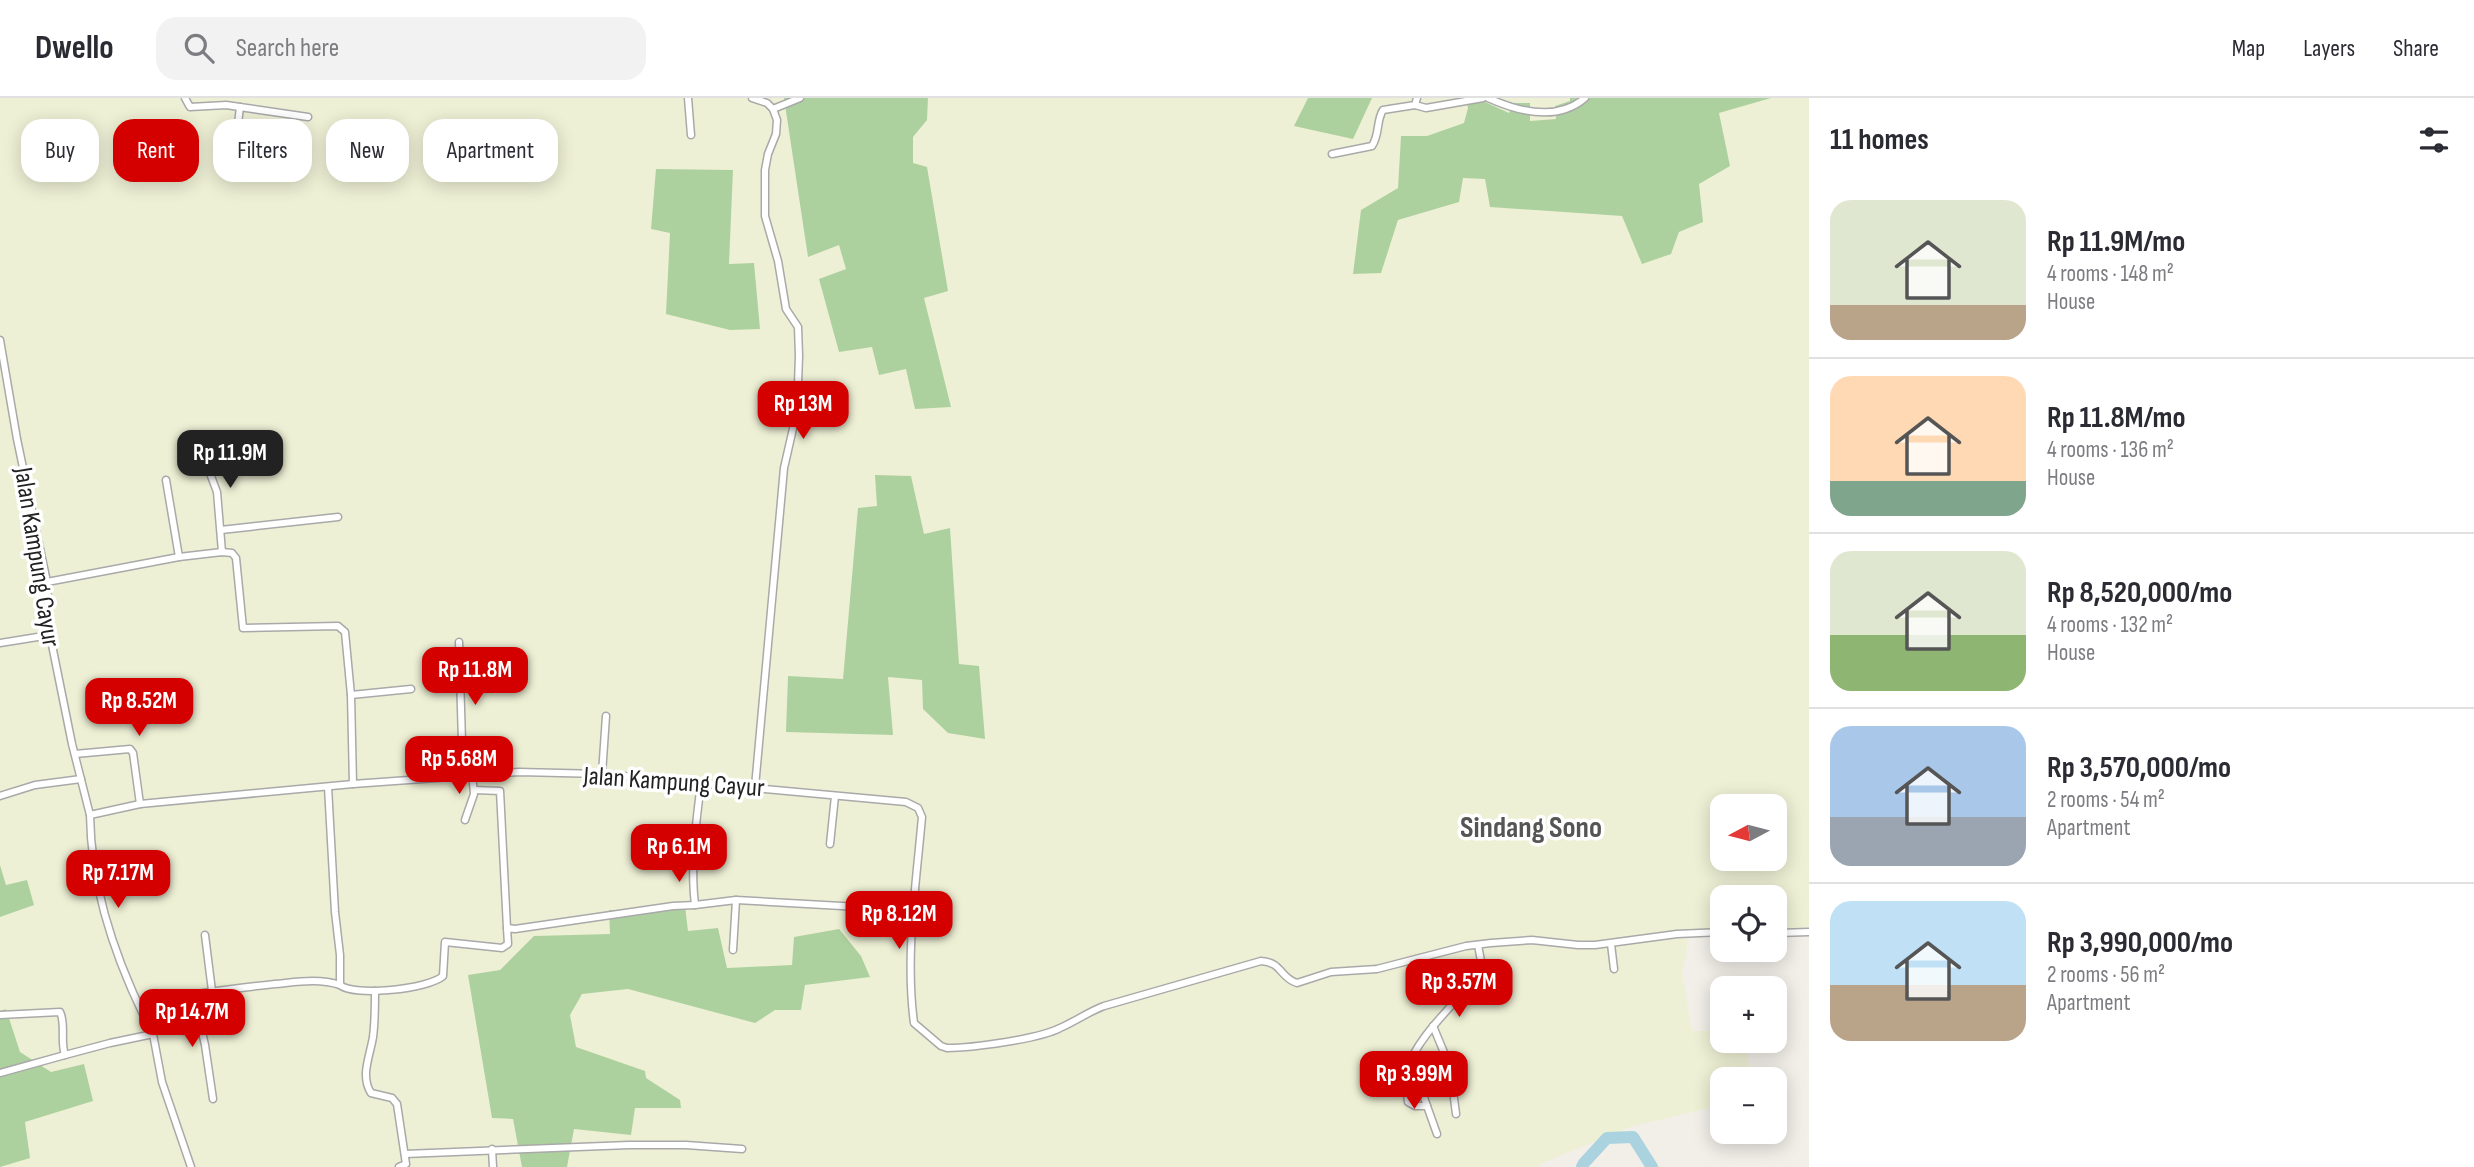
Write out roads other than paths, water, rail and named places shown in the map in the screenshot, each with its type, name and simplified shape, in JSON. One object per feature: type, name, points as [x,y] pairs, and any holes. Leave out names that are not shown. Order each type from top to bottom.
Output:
[{"type":"street","points":[[185,98],[190,107],[226,105],[307,117]]},
{"type":"street","points":[[688,98],[691,135]]},
{"type":"street","points":[[752,98],[767,103],[773,109],[778,127],[766,160],[765,215],[782,278],[786,309],[798,327],[799,356],[797,411],[784,468],[755,787]]},
{"type":"street","points":[[773,109],[800,98]]},
{"type":"street","points":[[1332,154],[1372,146],[1378,134],[1383,110],[1416,102],[1426,108],[1483,98]]},
{"type":"street","points":[[1488,98],[1532,113],[1561,110],[1577,105],[1585,98]]},
{"type":"street","points":[[239,119],[240,107]]},
{"type":"street","name":"Jalan Kampung Cayur","points":[[0,340],[17,439],[47,582],[50,635],[90,814],[93,852],[102,903],[120,961],[153,1034],[162,1082],[191,1167]]},
{"type":"street","points":[[196,436],[217,492],[222,552]]},
{"type":"street","points":[[166,480],[179,557]]},
{"type":"street","points":[[221,530],[338,517]]},
{"type":"street","points":[[47,582],[179,557],[232,553],[236,558],[243,628],[338,626],[347,635],[352,784]]},
{"type":"street","points":[[0,643],[50,635]]},
{"type":"street","points":[[459,642],[462,742],[474,790],[464,820]]},
{"type":"street","points":[[351,695],[411,689]]},
{"type":"street","points":[[602,774],[606,716]]},
{"type":"street","points":[[75,754],[130,749],[133,753],[140,804]]},
{"type":"street","name":"Jalan Kampung Cayur","points":[[90,814],[140,804],[519,772],[602,774],[906,802],[918,808],[922,817],[913,910]]},
{"type":"street","points":[[0,796],[35,785],[81,779]]},
{"type":"street","points":[[695,905],[692,878],[701,783]]},
{"type":"street","points":[[328,787],[340,985]]},
{"type":"street","points":[[140,1006],[193,994],[317,981],[340,985],[349,990],[375,991],[413,986],[438,980],[443,976],[444,942],[502,948],[508,944],[500,791],[474,790]]},
{"type":"street","points":[[830,844],[835,796]]},
{"type":"street","points":[[507,928],[665,907],[736,901],[913,910],[911,992],[914,1023],[941,1046],[950,1048],[1041,1035],[1060,1029],[1104,1006],[1248,964],[1275,964],[1288,980],[1297,984],[1331,972],[1377,969],[1478,945],[1532,940],[1578,945],[1611,944],[1676,934],[1710,933]]},
{"type":"street","points":[[733,950],[736,901]]},
{"type":"street","points":[[1787,933],[1809,932]]},
{"type":"street","points":[[205,935],[212,992]]},
{"type":"street","points":[[1611,944],[1614,969]]},
{"type":"street","points":[[1427,1106],[1415,1106],[1408,1102],[1406,1078],[1412,1059],[1433,1026],[1482,971],[1478,945]]},
{"type":"street","points":[[375,991],[373,1036],[365,1070],[367,1085],[371,1093],[394,1099],[400,1112],[404,1166]]},
{"type":"street","points":[[193,994],[205,1045],[213,1100]]},
{"type":"street","points":[[0,1015],[60,1012],[65,1055]]},
{"type":"street","points":[[1433,1026],[1450,1067],[1456,1114]]},
{"type":"street","points":[[0,1073],[110,1042],[153,1034]]},
{"type":"street","points":[[1406,1078],[1420,1090],[1437,1134]]},
{"type":"street","points":[[405,1154],[492,1149],[686,1145],[742,1149]]},
{"type":"street","points":[[492,1149],[493,1167]]},
{"type":"waterway","points":[[1582,1167],[1607,1138],[1633,1137],[1652,1167]]},
{"type":"district","name":"Sindang Sono","points":[[1531,827]]}]
